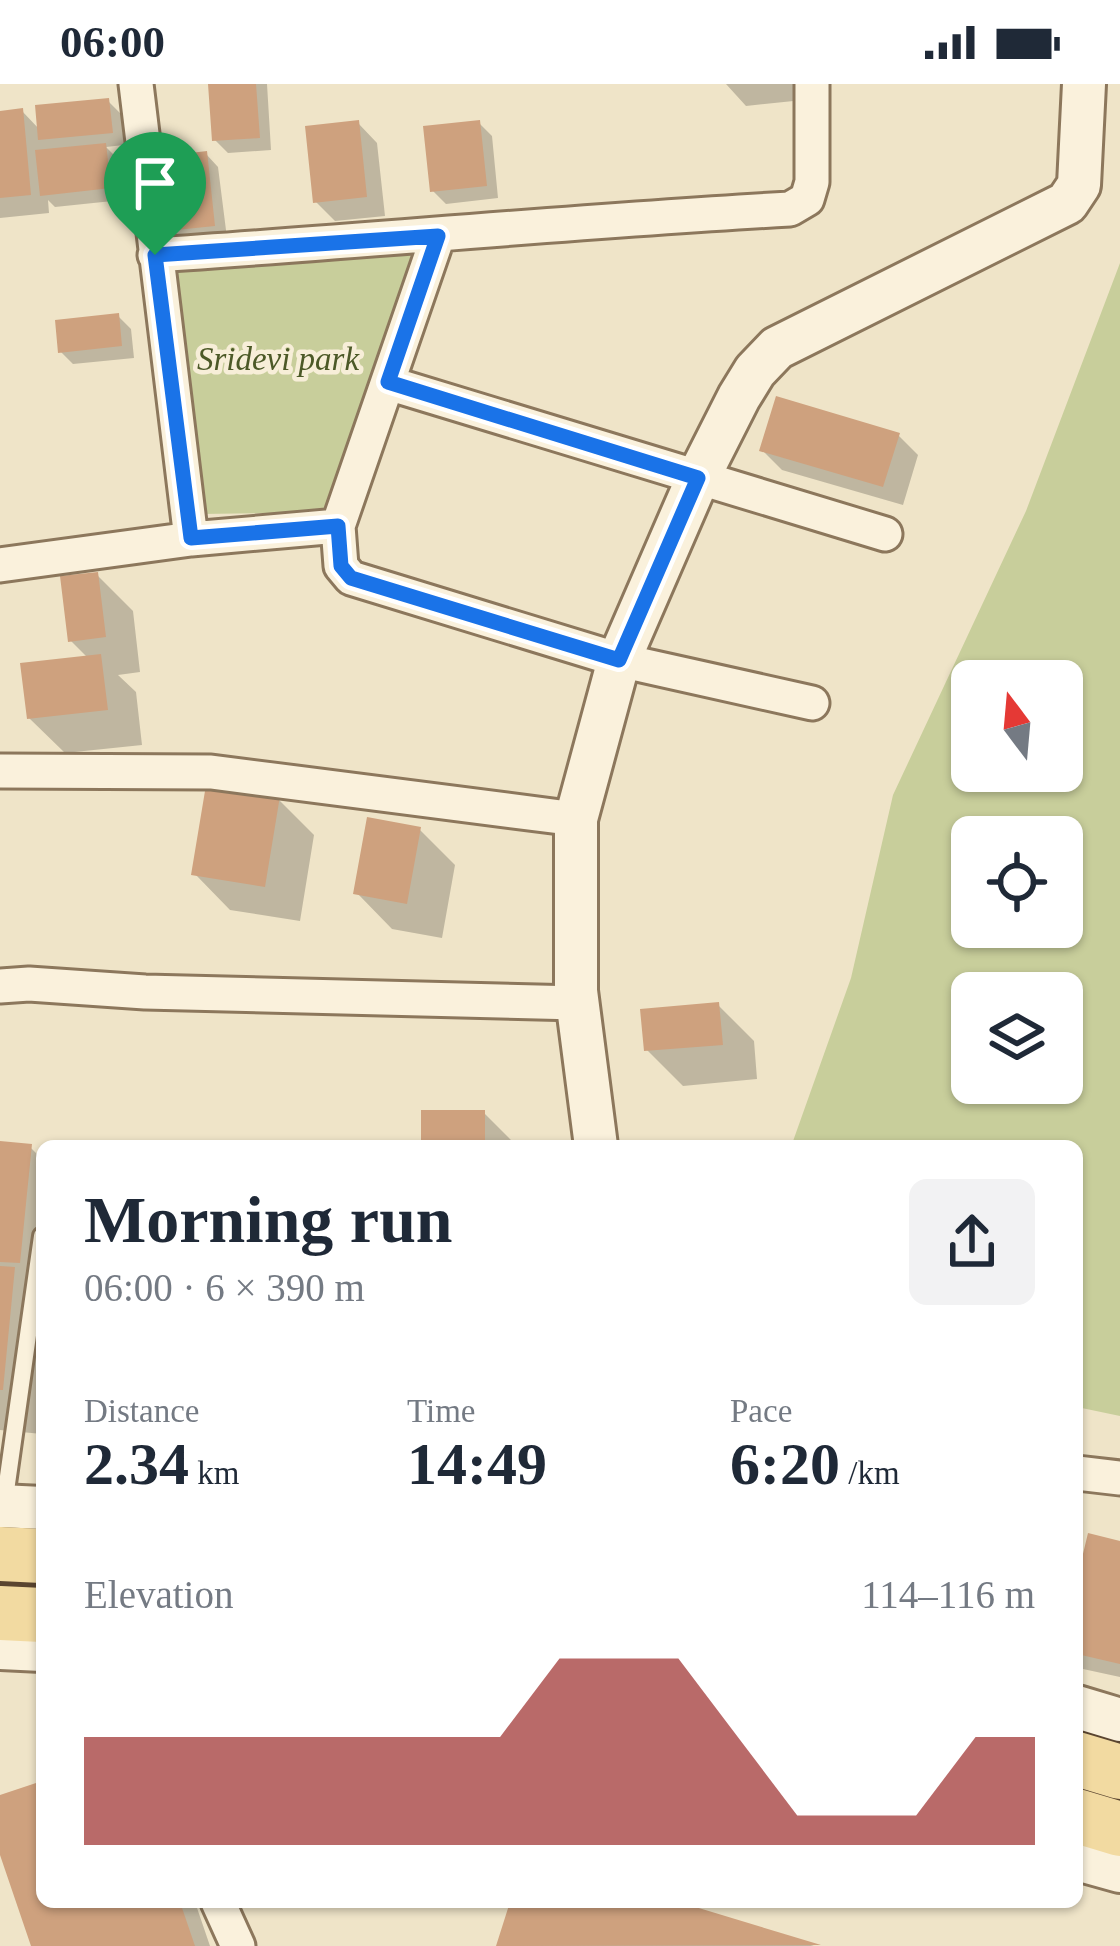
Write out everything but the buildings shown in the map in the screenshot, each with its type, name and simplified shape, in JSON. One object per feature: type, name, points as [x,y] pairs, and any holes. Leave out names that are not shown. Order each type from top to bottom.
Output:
[{"type":"main road","points":[[12,1518],[36,1548]]},
{"type":"main road","points":[[0,1613],[36,1615]]},
{"type":"main road","points":[[1083,1761],[1120,1772]]},
{"type":"main road","points":[[1083,1818],[1120,1829]]},
{"type":"street","points":[[136,84],[191,538]]},
{"type":"street","points":[[155,255],[790,209],[807,199],[812,182],[812,84]]},
{"type":"street","points":[[595,1140],[578,1003],[575,819],[619,660],[698,478],[739,397],[777,348],[1067,203],[1079,185],[1084,84]]},
{"type":"street","points":[[438,236],[338,526],[341,566],[351,578],[619,660],[812,704]]},
{"type":"street","points":[[388,382],[885,534]]},
{"type":"street","points":[[0,565],[191,538],[338,526]]},
{"type":"street","points":[[0,771],[212,772],[575,819]]},
{"type":"street","points":[[0,986],[578,1003]]},
{"type":"street","points":[[1083,1474],[1120,1478]]},
{"type":"street","points":[[0,1648],[36,1650]]},
{"type":"street","points":[[1083,1709],[1120,1720]]},
{"type":"street","points":[[1083,1861],[1120,1871]]},
{"type":"street","points":[[221,1908],[238,1946]]},
{"type":"lane","points":[[12,1518],[36,1292]]},
{"type":"green space","name":"Sridevi park","points":[[414,245],[334,512],[200,514],[168,268]]},
{"type":"green space","points":[[1120,263],[1120,1416],[1083,1408],[1083,1140],[793,1140],[851,978],[893,795],[951,671],[951,792],[1083,792],[1083,660],[956,660],[1026,511]]},
{"type":"route","points":[[438,236],[388,382],[698,478],[619,660],[351,578],[341,566],[338,526],[191,538],[155,255],[438,236]]}]
